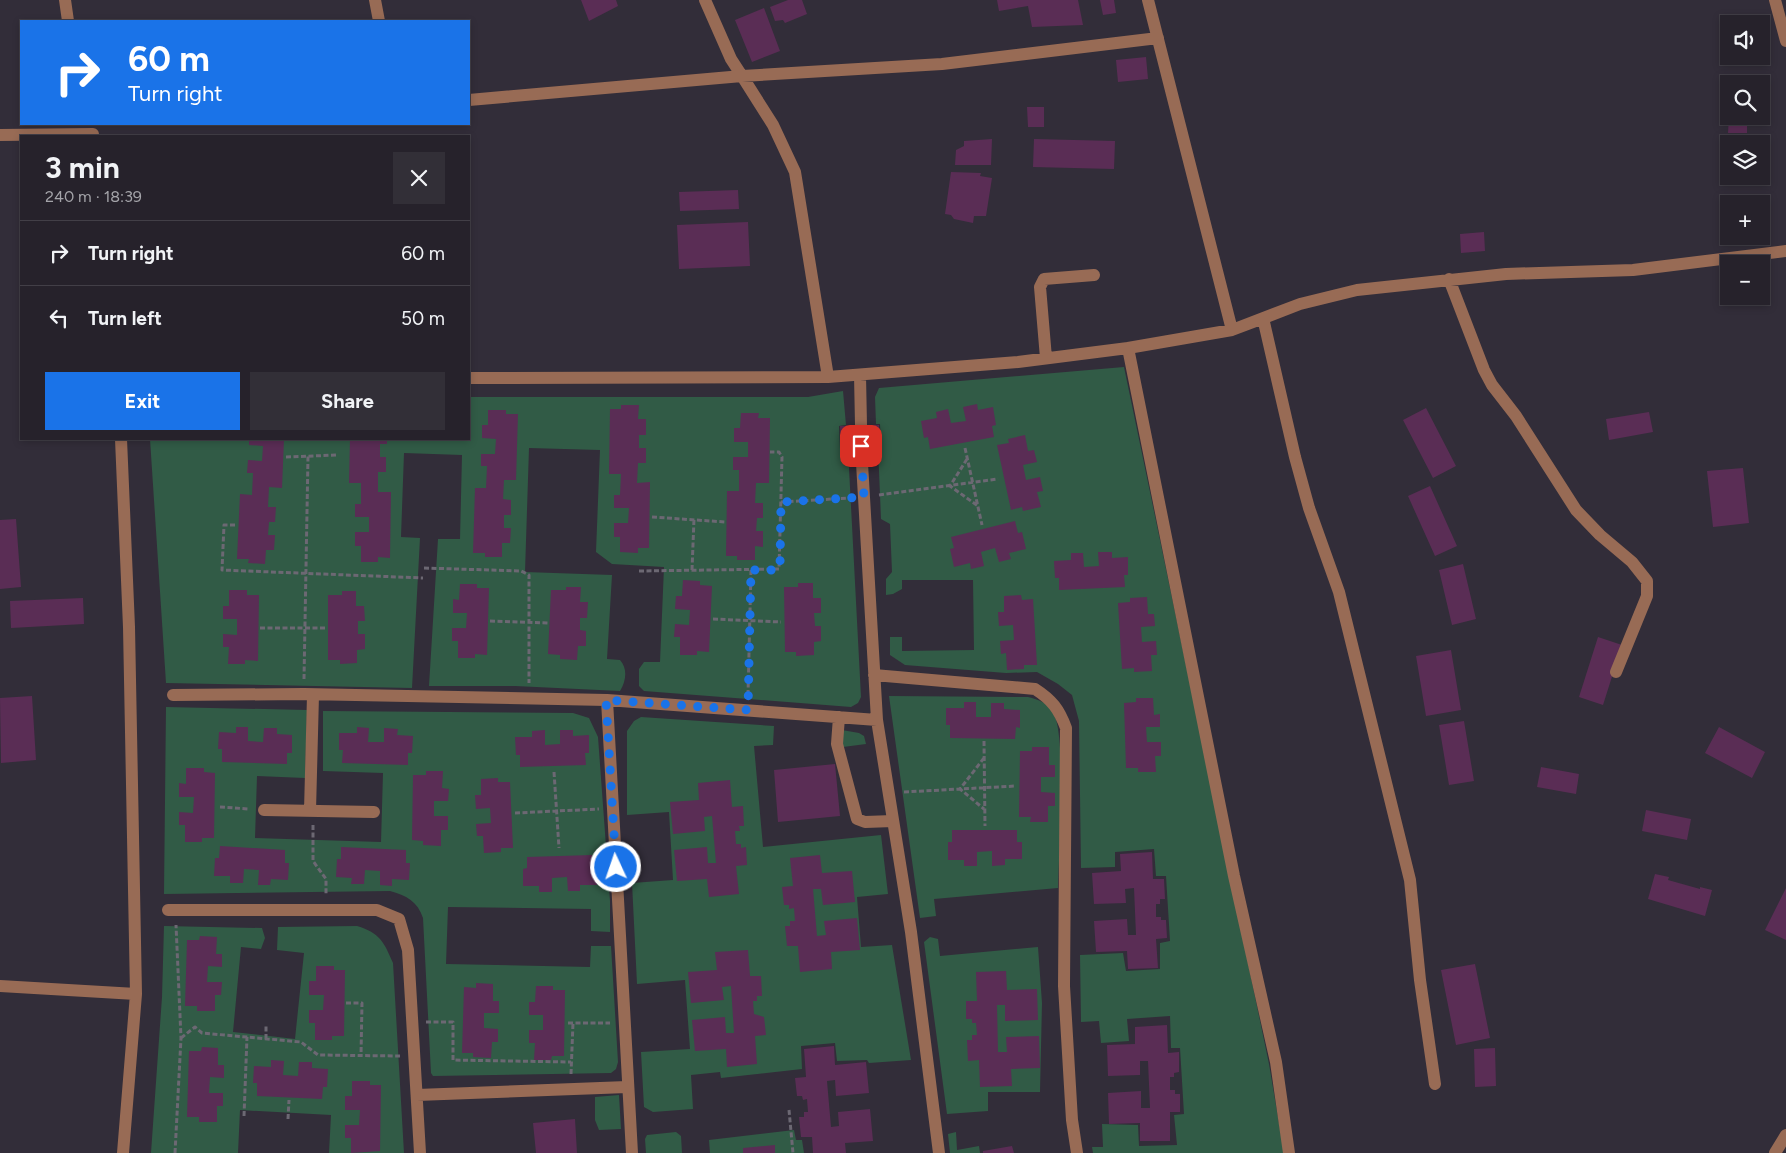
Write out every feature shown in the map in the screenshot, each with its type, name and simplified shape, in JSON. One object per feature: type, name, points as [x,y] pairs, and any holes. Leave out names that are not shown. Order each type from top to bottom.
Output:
[{"type":"street","points":[[65,0],[68,20]]},
{"type":"street","points":[[375,0],[380,20]]},
{"type":"street","points":[[705,0],[731,59],[773,125],[795,172],[828,377]]},
{"type":"street","points":[[1148,0],[1232,330]]},
{"type":"street","points":[[1775,0],[1786,41]]},
{"type":"street","points":[[470,100],[742,76],[942,64],[1158,38]]},
{"type":"street","points":[[0,135],[92,131]]},
{"type":"street","points":[[470,378],[828,377],[1046,358],[1128,348],[1232,330],[1300,304],[1357,290],[1506,274],[1633,270],[1786,251]]},
{"type":"street","points":[[1046,358],[1040,287],[1044,279],[1094,275]]},
{"type":"street","points":[[1449,279],[1492,386],[1516,416],[1576,510],[1632,562],[1647,581],[1647,596],[1616,672]]},
{"type":"street","points":[[1263,318],[1295,457],[1309,508],[1339,592],[1410,880],[1420,980],[1435,1084]]},
{"type":"street","points":[[1128,348],[1234,876],[1276,1062],[1289,1153]]},
{"type":"street","points":[[860,375],[861,425]]},
{"type":"street","points":[[121,440],[129,626],[136,994],[123,1153]]},
{"type":"street","points":[[861,446],[877,720],[912,932],[939,1153]]},
{"type":"street","points":[[874,674],[1035,689],[1050,699],[1060,710],[1066,728],[1064,986],[1072,1120],[1077,1153]]},
{"type":"street","points":[[172,695],[308,695],[606,700],[877,720]]},
{"type":"street","points":[[308,695],[312,811]]},
{"type":"street","points":[[606,700],[632,1153]]},
{"type":"street","points":[[839,717],[837,744],[857,819],[865,822],[893,821]]},
{"type":"street","points":[[264,810],[374,812]]},
{"type":"street","points":[[171,910],[377,910],[398,919],[408,950],[420,1153]]},
{"type":"street","points":[[0,986],[136,994]]},
{"type":"street","points":[[416,1095],[627,1087]]},
{"type":"street","points":[[1775,1153],[1786,1135]]},
{"type":"path","points":[[965,448],[982,525]]},
{"type":"path","points":[[639,570],[776,570],[780,567],[782,457],[780,452],[770,452]]},
{"type":"path","points":[[286,457],[338,455]]},
{"type":"path","points":[[308,456],[304,628],[308,695]]},
{"type":"path","points":[[950,486],[968,459]]},
{"type":"path","points":[[781,502],[864,497],[998,479]]},
{"type":"path","points":[[950,486],[978,507]]},
{"type":"path","points":[[652,517],[725,522]]},
{"type":"path","points":[[692,570],[694,519]]},
{"type":"path","points":[[235,525],[224,525],[222,570],[423,578]]},
{"type":"path","points":[[424,568],[521,571],[529,575],[529,699]]},
{"type":"path","points":[[748,710],[751,570]]},
{"type":"path","points":[[712,618],[781,622]]},
{"type":"path","points":[[490,622],[548,623]]},
{"type":"path","points":[[260,628],[325,628]]},
{"type":"path","points":[[984,741],[985,826]]},
{"type":"path","points":[[960,789],[984,758]]},
{"type":"path","points":[[554,772],[559,848]]},
{"type":"path","points":[[889,792],[1016,786]]},
{"type":"path","points":[[960,789],[985,810]]},
{"type":"path","points":[[220,807],[264,810]]},
{"type":"path","points":[[514,813],[612,808]]},
{"type":"path","points":[[312,811],[313,862],[326,879],[326,910]]},
{"type":"path","points":[[171,910],[181,1038],[175,1153]]},
{"type":"path","points":[[346,1003],[362,1003],[361,1055]]},
{"type":"path","points":[[412,1022],[453,1022],[452,1060],[571,1062]]},
{"type":"path","points":[[571,1089],[570,1024],[624,1023]]},
{"type":"path","points":[[266,1025],[266,1039]]},
{"type":"path","points":[[181,1038],[195,1027],[202,1033],[301,1042],[318,1054],[414,1056]]},
{"type":"path","points":[[244,1116],[247,1037]]},
{"type":"path","points":[[288,1118],[289,1100]]},
{"type":"path","points":[[789,1110],[793,1153]]},
{"type":"green space","points":[[1124,367],[1269,1064],[1284,1153],[1093,1153],[1092,1147],[1103,1147],[1102,1124],[1138,1125],[1139,1146],[1177,1145],[1174,1115],[1184,1114],[1180,1048],[1171,1048],[1170,1016],[1127,1019],[1129,1041],[1101,1043],[1099,1021],[1081,1022],[1080,955],[1123,953],[1126,971],[1160,969],[1160,943],[1170,941],[1166,876],[1156,876],[1154,849],[1115,852],[1115,867],[1081,868],[1079,721],[1072,695],[1058,684],[1037,672],[1006,673],[905,665],[890,655],[890,637],[902,637],[902,651],[974,650],[973,580],[902,580],[902,589],[893,594],[886,595],[886,579],[892,572],[890,524],[881,519],[878,447],[881,446],[880,424],[876,424],[875,397],[879,388]]},
{"type":"green space","points":[[843,391],[846,425],[839,426],[840,449],[848,449],[861,697],[858,703],[851,707],[644,691],[639,686],[639,669],[644,662],[660,662],[664,567],[612,564],[596,552],[600,450],[529,448],[525,572],[612,575],[607,659],[620,660],[623,664],[625,679],[620,691],[515,686],[429,686],[438,539],[460,539],[462,455],[404,453],[401,537],[420,538],[412,688],[166,683],[150,440],[470,440],[470,397],[808,397]]},
{"type":"green space","points":[[889,696],[1028,697],[1042,702],[1051,709],[1057,725],[1061,769],[1058,888],[934,899],[936,916],[920,918]]},
{"type":"green space","points":[[166,707],[307,710],[305,778],[257,776],[255,838],[381,842],[383,773],[323,771],[323,711],[573,713],[589,718],[598,737],[610,901],[610,932],[591,931],[591,909],[448,907],[446,964],[590,967],[591,946],[611,946],[618,1062],[616,1069],[611,1073],[433,1076],[431,1073],[423,918],[415,903],[401,895],[390,891],[164,894]]},
{"type":"green space","points":[[641,717],[774,726],[773,745],[754,746],[763,847],[881,835],[888,894],[857,897],[861,947],[892,945],[911,1060],[869,1063],[867,1060],[837,1061],[835,1043],[801,1046],[802,1069],[721,1078],[720,1072],[691,1075],[693,1109],[653,1112],[644,1107],[641,1052],[690,1049],[685,980],[637,984],[632,883],[673,880],[669,812],[627,815],[627,731],[634,721]]},
{"type":"green space","points":[[842,730],[859,733],[864,736],[866,744],[843,747]]},
{"type":"green space","points":[[164,926],[262,928],[265,938],[261,949],[241,947],[233,1032],[295,1039],[304,953],[277,950],[278,927],[357,926],[376,935],[384,944],[393,963],[404,1153],[329,1153],[331,1115],[240,1110],[238,1153],[151,1153],[162,997]]},
{"type":"green space","points":[[930,937],[938,939],[940,956],[1038,947],[1042,1003],[1040,1092],[988,1092],[988,1111],[947,1114],[924,942]]},
{"type":"green space","points":[[619,1095],[621,1129],[599,1130],[595,1120],[595,1097]]},
{"type":"green space","points":[[794,1130],[796,1140],[802,1140],[804,1153],[710,1153],[709,1140]]},
{"type":"green space","points":[[676,1132],[681,1136],[682,1153],[646,1153],[645,1139],[647,1135]]},
{"type":"green space","points":[[956,1132],[957,1150],[979,1146],[980,1153],[950,1153],[948,1134]]},
{"type":"building","points":[[581,0],[616,0],[618,6],[589,21]]},
{"type":"building","points":[[788,0],[802,0],[807,14],[785,23],[783,20],[775,21],[770,7]]},
{"type":"building","points":[[997,0],[1078,0],[1083,25],[1032,27],[1028,6],[999,11]]},
{"type":"building","points":[[1100,0],[1114,0],[1116,13],[1103,15]]},
{"type":"building","points":[[764,8],[780,51],[752,62],[735,20]]},
{"type":"building","points":[[1146,57],[1148,79],[1118,82],[1116,60]]},
{"type":"building","points":[[1027,107],[1044,107],[1044,127],[1028,127]]},
{"type":"building","points":[[1728,125],[1747,125],[1747,133],[1728,133]]},
{"type":"building","points":[[992,139],[991,165],[955,165],[956,150],[964,146],[964,141]]},
{"type":"building","points":[[1034,139],[1115,141],[1114,169],[1033,167]]},
{"type":"building","points":[[951,172],[981,173],[980,176],[992,178],[986,216],[974,216],[973,223],[954,219],[951,215],[945,214]]},
{"type":"building","points":[[738,190],[739,209],[680,211],[679,192]]},
{"type":"building","points":[[748,222],[750,266],[679,269],[677,225]]},
{"type":"building","points":[[1484,232],[1485,251],[1461,253],[1460,234]]},
{"type":"building","points":[[977,404],[978,410],[993,407],[996,425],[992,426],[994,437],[930,449],[928,437],[924,438],[921,421],[937,418],[936,412],[948,409],[951,423],[966,421],[963,407]]},
{"type":"building","points":[[621,405],[639,405],[638,419],[646,419],[646,435],[639,435],[639,448],[646,448],[646,463],[638,463],[637,483],[650,482],[649,548],[638,548],[638,553],[620,552],[620,537],[614,537],[614,523],[628,523],[629,508],[614,508],[614,495],[620,495],[621,474],[609,474],[610,409],[621,409]]},
{"type":"building","points":[[1426,408],[1456,466],[1433,478],[1403,420]]},
{"type":"building","points":[[488,410],[506,410],[506,414],[518,414],[516,480],[504,480],[503,499],[511,500],[511,515],[504,515],[504,528],[511,528],[510,543],[502,543],[502,557],[485,557],[485,553],[473,553],[475,488],[486,488],[487,466],[481,466],[481,454],[495,454],[496,439],[482,438],[482,425],[488,425]]},
{"type":"building","points":[[1649,412],[1653,432],[1609,440],[1606,419]]},
{"type":"building","points":[[741,413],[759,413],[758,418],[770,418],[769,483],[756,483],[755,503],[763,503],[763,518],[757,518],[756,531],[763,531],[763,547],[755,546],[755,560],[737,560],[737,556],[726,556],[727,491],[739,491],[739,470],[733,470],[733,457],[748,457],[748,442],[734,442],[734,428],[740,428]]},
{"type":"building","points":[[879,425],[880,445],[841,447],[840,426]]},
{"type":"building","points":[[1025,435],[1028,451],[1034,450],[1037,462],[1023,465],[1026,480],[1040,477],[1043,491],[1037,492],[1041,507],[1023,511],[1022,507],[1011,510],[997,445],[1009,443],[1008,439]]},
{"type":"building","points":[[249,440],[284,440],[282,488],[269,487],[268,507],[276,507],[275,522],[269,522],[268,535],[275,535],[274,550],[266,550],[265,564],[248,563],[249,559],[237,559],[240,494],[252,495],[253,473],[247,473],[248,460],[262,461],[263,446],[249,445]]},
{"type":"building","points":[[350,440],[387,440],[387,444],[380,444],[380,457],[386,457],[386,472],[378,472],[378,492],[391,492],[390,558],[378,557],[378,562],[361,562],[361,546],[355,546],[355,532],[369,532],[369,517],[355,517],[355,504],[361,504],[361,483],[349,483]]},
{"type":"building","points":[[1743,468],[1749,523],[1713,527],[1707,471]]},
{"type":"building","points":[[1430,486],[1457,546],[1435,556],[1408,496]]},
{"type":"building","points":[[16,519],[21,587],[0,589],[0,520]]},
{"type":"building","points":[[1015,521],[1018,533],[1022,532],[1026,549],[1009,553],[1011,559],[999,562],[995,548],[981,552],[984,566],[971,569],[970,563],[954,567],[950,549],[954,548],[951,537]]},
{"type":"building","points":[[1098,552],[1112,552],[1112,558],[1128,557],[1128,575],[1124,575],[1125,587],[1059,590],[1059,578],[1055,578],[1054,561],[1071,560],[1071,553],[1083,553],[1084,567],[1099,566]]},
{"type":"building","points":[[1463,564],[1476,619],[1452,625],[1439,570]]},
{"type":"building","points":[[683,580],[700,581],[700,585],[712,586],[709,652],[697,651],[697,655],[680,655],[680,637],[674,637],[675,624],[689,625],[690,610],[675,609],[676,596],[682,596]]},
{"type":"building","points":[[798,583],[813,583],[813,598],[821,598],[821,613],[814,613],[815,626],[821,626],[821,641],[814,642],[814,655],[796,656],[796,652],[785,652],[784,587],[798,587]]},
{"type":"building","points":[[460,584],[477,584],[477,588],[489,588],[487,655],[475,654],[475,658],[458,658],[458,641],[452,641],[452,628],[466,628],[467,613],[453,613],[453,599],[459,600]]},
{"type":"building","points":[[566,587],[581,587],[580,602],[588,602],[587,618],[580,618],[580,630],[586,631],[586,646],[578,646],[577,660],[560,659],[560,655],[548,654],[551,590],[566,590]]},
{"type":"building","points":[[229,590],[247,590],[247,595],[259,595],[258,661],[245,660],[245,664],[228,664],[229,647],[223,647],[223,634],[237,635],[237,619],[223,619],[223,606],[229,606]]},
{"type":"building","points":[[342,591],[356,591],[356,606],[364,606],[365,621],[358,621],[358,634],[365,634],[365,649],[357,650],[357,663],[340,664],[340,660],[328,660],[328,595],[342,595]]},
{"type":"building","points":[[1021,595],[1022,600],[1033,599],[1037,665],[1024,665],[1024,669],[1007,670],[1006,653],[1001,654],[1000,641],[1014,640],[1013,625],[999,626],[998,612],[1004,612],[1004,596]]},
{"type":"building","points":[[1147,597],[1148,614],[1154,614],[1155,626],[1141,627],[1142,642],[1156,641],[1157,655],[1151,655],[1152,671],[1134,672],[1134,668],[1122,669],[1118,603],[1130,602],[1130,598]]},
{"type":"building","points":[[83,598],[84,624],[11,628],[10,601]]},
{"type":"building","points":[[1598,637],[1622,645],[1603,705],[1579,697]]},
{"type":"building","points":[[1451,650],[1461,710],[1426,716],[1416,656]]},
{"type":"building","points":[[32,696],[36,760],[1,763],[0,698]]},
{"type":"building","points":[[1136,698],[1153,698],[1154,715],[1160,714],[1160,727],[1146,727],[1147,742],[1161,742],[1161,756],[1155,756],[1156,772],[1138,772],[1138,768],[1126,768],[1124,703],[1136,702]]},
{"type":"building","points":[[964,702],[976,702],[976,717],[991,717],[991,703],[1004,703],[1004,709],[1020,710],[1020,728],[1016,727],[1015,739],[950,738],[950,725],[946,725],[946,708],[964,708]]},
{"type":"building","points":[[1464,721],[1474,781],[1449,785],[1439,725]]},
{"type":"building","points":[[236,727],[248,727],[248,741],[263,742],[264,728],[277,728],[277,734],[292,735],[292,753],[287,753],[287,764],[222,762],[222,749],[218,749],[219,732],[236,733]]},
{"type":"building","points":[[357,727],[369,728],[368,742],[384,742],[384,728],[398,729],[397,735],[413,736],[412,753],[408,753],[408,765],[342,763],[343,750],[339,750],[339,733],[357,733]]},
{"type":"building","points":[[1719,727],[1765,752],[1752,778],[1705,753]]},
{"type":"building","points":[[545,730],[545,745],[560,744],[560,730],[573,730],[573,736],[589,735],[589,753],[585,753],[586,765],[520,767],[520,755],[516,755],[515,737],[532,737],[532,731]]},
{"type":"building","points":[[1032,747],[1049,747],[1049,765],[1055,765],[1055,777],[1041,777],[1041,792],[1055,793],[1055,806],[1048,806],[1048,822],[1030,822],[1031,817],[1019,817],[1020,751],[1032,751]]},
{"type":"building","points":[[835,764],[840,816],[778,822],[774,770]]},
{"type":"building","points":[[1541,767],[1579,774],[1576,794],[1537,787]]},
{"type":"building","points":[[186,768],[204,768],[204,772],[215,773],[214,838],[202,838],[202,842],[185,842],[185,825],[179,825],[179,812],[193,813],[194,797],[179,797],[179,783],[186,784]]},
{"type":"building","points":[[426,771],[443,771],[442,788],[449,789],[448,801],[434,801],[434,816],[448,816],[448,830],[441,830],[441,846],[423,845],[423,841],[412,840],[413,775],[426,775]]},
{"type":"building","points":[[498,778],[498,782],[510,782],[513,848],[501,848],[501,852],[484,853],[483,836],[477,836],[476,824],[491,823],[490,808],[476,809],[475,795],[481,795],[481,779]]},
{"type":"building","points":[[730,780],[732,807],[743,806],[744,826],[739,826],[740,831],[735,831],[736,844],[741,844],[741,848],[746,847],[747,865],[736,866],[739,894],[709,897],[707,879],[677,881],[674,850],[707,847],[708,863],[716,863],[712,816],[704,817],[705,831],[673,834],[670,802],[699,800],[698,783]]},
{"type":"building","points":[[1646,810],[1691,819],[1687,840],[1642,831]]},
{"type":"building","points":[[952,830],[1017,830],[1017,842],[1022,842],[1022,859],[1005,859],[1005,865],[992,866],[992,851],[977,852],[977,866],[964,866],[964,860],[948,860],[948,842],[952,842]]},
{"type":"building","points":[[220,846],[285,850],[285,863],[289,863],[288,880],[271,879],[270,885],[258,885],[259,870],[244,869],[243,883],[230,883],[230,876],[214,876],[215,858],[219,858]]},
{"type":"building","points":[[341,847],[406,850],[406,863],[410,863],[409,880],[392,879],[392,886],[380,885],[380,871],[365,870],[364,884],[351,884],[352,878],[336,877],[337,859],[341,859]]},
{"type":"building","points":[[1152,852],[1153,879],[1164,879],[1165,899],[1160,899],[1160,904],[1156,904],[1156,917],[1166,920],[1167,938],[1156,939],[1158,968],[1128,969],[1127,951],[1096,952],[1094,921],[1127,919],[1128,935],[1136,935],[1134,888],[1125,889],[1126,903],[1094,904],[1092,873],[1121,871],[1120,854]]},
{"type":"building","points":[[592,855],[593,868],[596,868],[597,885],[580,885],[580,891],[568,891],[567,877],[552,878],[552,892],[539,892],[539,886],[523,886],[523,869],[527,868],[527,857]]},
{"type":"building","points":[[820,855],[822,873],[852,871],[855,902],[823,905],[821,889],[813,889],[817,936],[826,935],[824,921],[857,918],[860,950],[831,952],[832,969],[800,972],[798,946],[787,946],[785,926],[790,926],[790,921],[795,921],[794,908],[789,909],[789,905],[784,905],[782,887],[793,886],[790,858]]},
{"type":"building","points":[[1655,874],[1669,877],[1668,880],[1700,889],[1700,887],[1712,890],[1705,916],[1648,899]]},
{"type":"building","points":[[1786,888],[1786,940],[1765,930]]},
{"type":"building","points":[[200,936],[217,937],[216,954],[222,954],[222,967],[208,966],[207,982],[222,982],[221,995],[215,995],[215,1011],[197,1011],[197,1006],[185,1006],[187,940],[199,940]]},
{"type":"building","points":[[748,950],[750,976],[761,976],[762,996],[757,996],[757,1001],[753,1001],[754,1014],[764,1017],[766,1035],[755,1036],[757,1064],[727,1067],[726,1049],[695,1051],[692,1020],[725,1017],[726,1033],[734,1033],[731,986],[722,987],[724,1000],[691,1003],[688,972],[717,970],[715,952]]},
{"type":"building","points":[[1475,964],[1490,1038],[1456,1045],[1441,970]]},
{"type":"building","points":[[316,966],[334,966],[334,970],[345,970],[344,1036],[332,1036],[332,1040],[315,1040],[315,1023],[309,1023],[309,1010],[323,1010],[324,995],[309,995],[309,981],[316,981]]},
{"type":"building","points":[[1006,971],[1007,990],[1037,989],[1038,1020],[1005,1021],[1005,1005],[997,1005],[998,1052],[1007,1052],[1006,1037],[1039,1036],[1040,1068],[1011,1069],[1012,1086],[980,1087],[979,1060],[968,1061],[967,1040],[972,1040],[972,1035],[977,1035],[976,1023],[972,1023],[972,1019],[966,1019],[966,1001],[977,1001],[976,972]]},
{"type":"building","points":[[476,983],[493,984],[493,1001],[499,1001],[499,1013],[484,1013],[484,1028],[498,1029],[498,1042],[492,1042],[491,1058],[473,1057],[473,1053],[462,1053],[464,987],[476,988]]},
{"type":"building","points":[[536,986],[553,986],[553,990],[565,990],[564,1056],[552,1056],[551,1060],[534,1060],[535,1043],[529,1043],[529,1030],[543,1030],[543,1015],[529,1015],[529,1002],[535,1002]]},
{"type":"building","points":[[1167,1025],[1168,1053],[1179,1052],[1179,1072],[1174,1073],[1174,1077],[1170,1077],[1170,1090],[1175,1090],[1175,1094],[1180,1094],[1180,1112],[1170,1112],[1170,1141],[1140,1141],[1140,1123],[1109,1124],[1108,1093],[1141,1091],[1141,1108],[1150,1108],[1148,1061],[1140,1061],[1140,1075],[1108,1076],[1107,1045],[1135,1044],[1135,1027]]},
{"type":"building","points":[[834,1046],[835,1065],[866,1062],[869,1093],[836,1096],[835,1080],[827,1081],[831,1127],[839,1126],[838,1112],[870,1109],[873,1141],[845,1143],[846,1153],[813,1153],[812,1137],[801,1137],[799,1117],[804,1117],[804,1112],[808,1112],[807,1099],[803,1100],[802,1096],[797,1096],[795,1078],[806,1077],[804,1049]]},
{"type":"building","points":[[202,1047],[218,1048],[218,1065],[224,1065],[224,1078],[210,1077],[209,1093],[223,1093],[223,1106],[217,1106],[217,1122],[199,1122],[199,1117],[187,1117],[189,1051],[201,1051]]},
{"type":"building","points":[[1495,1048],[1496,1086],[1475,1087],[1474,1049]]},
{"type":"building","points":[[271,1060],[284,1061],[283,1075],[298,1076],[299,1062],[312,1062],[312,1068],[328,1069],[327,1087],[323,1087],[322,1099],[257,1096],[257,1083],[253,1083],[254,1066],[271,1067]]},
{"type":"building","points":[[352,1081],[370,1081],[370,1085],[381,1085],[380,1151],[351,1153],[351,1138],[345,1138],[345,1125],[359,1125],[360,1110],[345,1110],[345,1096],[352,1096]]},
{"type":"building","points":[[575,1119],[577,1153],[536,1153],[533,1123]]},
{"type":"building","points":[[775,1145],[775,1153],[743,1153],[743,1148]]},
{"type":"building","points":[[1012,1146],[1014,1153],[983,1153],[983,1151]]},
{"type":"tunnel","points":[[861,425],[861,446]]},
{"type":"route","points":[[616,867],[606,700],[748,710],[751,570],[776,570],[780,567],[781,502],[864,497],[861,446]]}]
